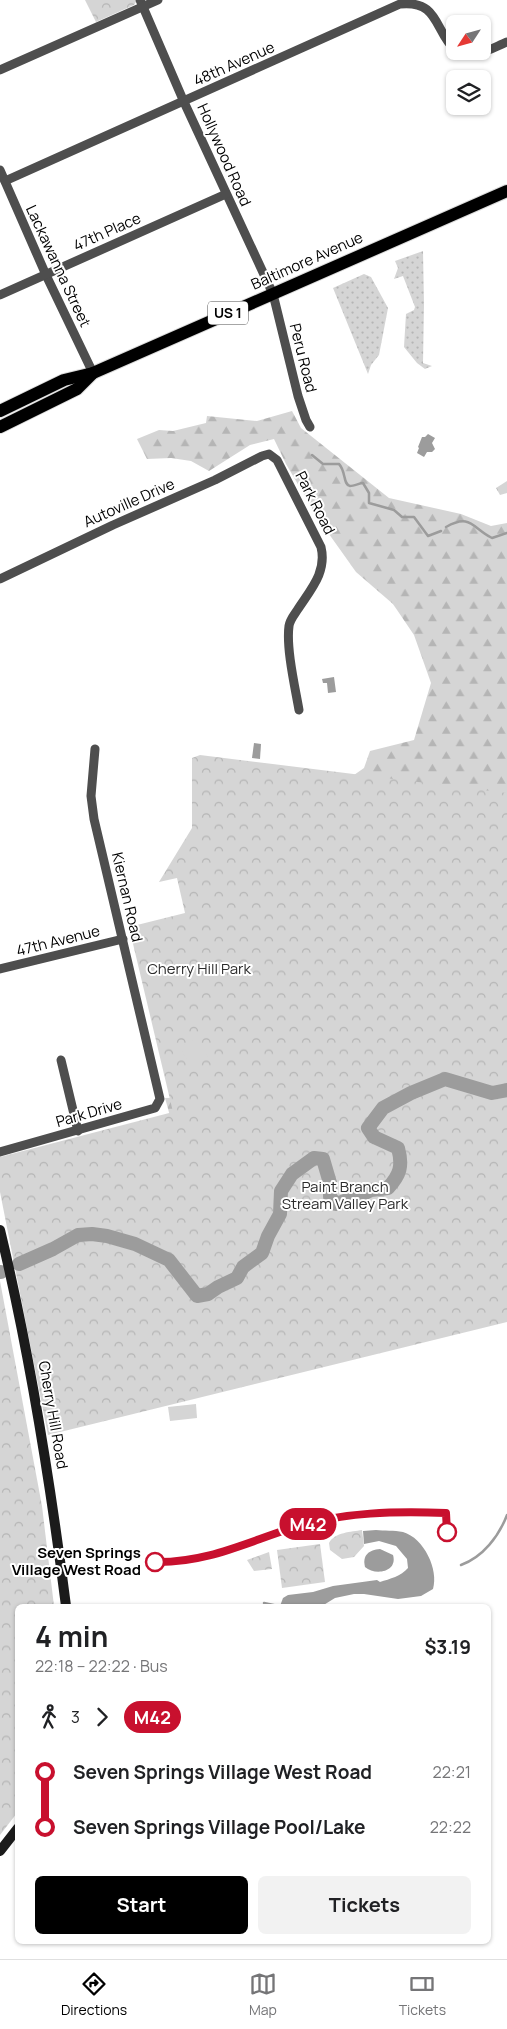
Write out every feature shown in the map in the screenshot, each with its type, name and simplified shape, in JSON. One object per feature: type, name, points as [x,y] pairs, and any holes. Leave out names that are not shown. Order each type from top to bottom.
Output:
[{"type":"main road","name":"Baltimore Avenue","points":[[0,411],[64,380],[93,373],[507,191]]},
{"type":"main road","name":"Baltimore Avenue","points":[[0,427],[77,389],[93,373]]},
{"type":"main road","name":"Cherry Hill Road","points":[[0,1230],[31,1371],[47,1465],[66,1604]]},
{"type":"main road","points":[[0,1852],[15,1832]]},
{"type":"street","points":[[0,70],[142,3],[158,0]]},
{"type":"street","name":"48th Avenue","points":[[4,181],[400,4],[413,1],[425,5],[430,9],[446,39]]},
{"type":"street","name":"Hollywood Road","points":[[142,3],[184,102],[273,294]]},
{"type":"street","name":"48th Avenue","points":[[491,48],[507,42]]},
{"type":"street","name":"Lackawanna Street","points":[[0,170],[46,275],[93,373]]},
{"type":"street","name":"47th Place","points":[[0,295],[226,194]]},
{"type":"street","name":"Peru Road","points":[[273,294],[297,392],[310,427]]},
{"type":"street","name":"Autoville Drive","points":[[0,579],[113,524],[215,480],[269,454]]},
{"type":"street","name":"Park Road","points":[[269,454],[277,460],[282,468],[323,554],[323,565],[315,584],[290,624],[290,648],[299,710]]},
{"type":"street","name":"Kiernan Road","points":[[95,749],[91,796],[94,818],[156,1079]]},
{"type":"street","name":"47th Avenue","points":[[0,969],[123,939]]},
{"type":"street","points":[[61,1060],[78,1131]]},
{"type":"street","name":"Park Drive","points":[[0,1152],[155,1108],[160,1100],[156,1079]]},
{"type":"green space","points":[[85,0],[135,0],[136,2],[134,5],[96,22]]},
{"type":"green space","points":[[423,251],[423,363],[432,366],[425,369],[417,363],[404,347],[406,314],[414,310],[415,307],[403,276],[394,279],[398,268],[395,261]]},
{"type":"green space","points":[[364,274],[371,277],[388,308],[379,355],[371,365],[368,374],[333,288]]},
{"type":"green space","points":[[292,411],[301,428],[389,498],[461,514],[491,526],[507,523],[507,1171],[170,1116],[165,1098],[199,1097],[344,782],[364,768],[370,751],[414,740],[431,683],[414,635],[393,604],[356,572],[319,520],[286,464],[274,439],[250,445],[209,471],[191,461],[171,458],[147,459],[137,439],[159,430],[173,431],[206,423],[207,416],[257,421]]},
{"type":"green space","points":[[507,481],[507,493],[500,495],[496,488]]},
{"type":"green space","name":"Paint Branch Stream Valley Park","points":[[200,755],[507,793],[507,1322],[48,1435],[0,1192],[0,1157],[173,1112],[129,927],[185,913],[177,878],[159,882],[192,828],[192,758]]},
{"type":"green space","points":[[197,1038],[208,1057],[190,1066],[180,1047]]},
{"type":"green space","points":[[0,1281],[42,1506],[54,1604],[15,1604],[15,1816],[0,1835]]},
{"type":"green space","points":[[196,1404],[197,1418],[170,1421],[168,1407]]},
{"type":"green space","points":[[362,1530],[364,1546],[354,1557],[342,1559],[330,1550],[329,1543],[335,1537],[344,1533]]},
{"type":"green space","points":[[320,1544],[325,1582],[282,1588],[277,1550]]},
{"type":"green space","points":[[269,1552],[272,1569],[254,1571],[247,1560]]},
{"type":"shaded area","points":[[428,434],[435,438],[432,443],[435,449],[432,452],[427,452],[424,457],[417,453],[418,447],[422,437]]},
{"type":"shaded area","points":[[334,677],[336,692],[328,693],[327,683],[323,683],[322,679]]},
{"type":"shaded area","points":[[254,743],[261,744],[260,759],[252,758]]},
{"type":"shaded area","points":[[363,1531],[396,1531],[411,1535],[423,1548],[432,1564],[434,1573],[433,1589],[421,1596],[398,1599],[354,1594],[335,1598],[325,1604],[281,1604],[283,1598],[288,1595],[313,1592],[333,1586],[377,1580],[380,1582],[395,1577],[408,1568],[407,1559],[396,1546],[379,1541],[364,1544]]},
{"type":"shaded area","points":[[380,1549],[393,1555],[394,1561],[392,1565],[385,1571],[369,1570],[365,1567],[364,1563],[367,1554]]},
{"type":"waterway","points":[[312,455],[323,464],[339,464],[348,485],[352,486],[363,483],[369,493],[369,503],[394,510],[402,517],[414,517],[428,536],[441,531]]},
{"type":"waterway","points":[[446,527],[461,521],[471,524],[492,538],[507,533]]},
{"type":"waterway","points":[[19,1264],[53,1249],[78,1235],[107,1236],[135,1244],[169,1260],[197,1296],[208,1294],[237,1278],[243,1267],[262,1253],[268,1236],[280,1214],[281,1191],[292,1174],[314,1158],[323,1159],[330,1183],[330,1197],[336,1204],[371,1190],[388,1188],[398,1174],[400,1165],[398,1148],[374,1137],[368,1128],[383,1108],[411,1093],[445,1079],[492,1093],[507,1090]]},
{"type":"waterway","points":[[461,1565],[476,1557],[489,1545],[500,1531],[507,1515]]},
{"type":"waterway","points":[[264,1603],[269,1604]]},
{"type":"bus line","name":"M42","points":[[155,1562],[171,1562],[214,1556],[296,1527],[364,1514],[389,1512],[446,1513],[447,1532]]},
{"type":"place","name":"Seven Springs Village West Road","points":[[155,1562]]},
{"type":"park label","name":"Cherry Hill Park","points":[[199,969]]}]
